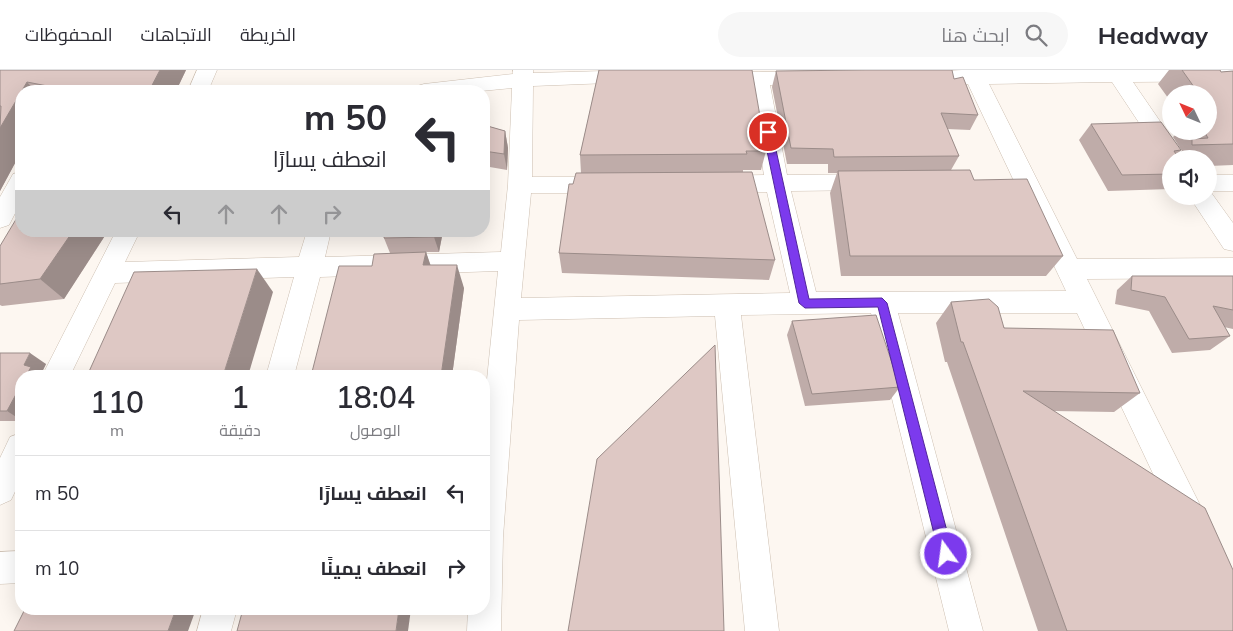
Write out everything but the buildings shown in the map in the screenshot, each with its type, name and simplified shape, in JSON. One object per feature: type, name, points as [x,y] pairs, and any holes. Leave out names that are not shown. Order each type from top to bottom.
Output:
[{"type":"street","points":[[201,85],[207,70]]},
{"type":"street","points":[[461,85],[522,75],[656,74]]},
{"type":"street","points":[[974,74],[1016,181],[1069,269],[1202,543]]},
{"type":"street","points":[[896,78],[974,74],[1233,74]]},
{"type":"street","points":[[490,494],[520,185],[522,75]]},
{"type":"street","points":[[702,75],[758,79],[827,78]]},
{"type":"street","points":[[1118,75],[1169,150]]},
{"type":"street","points":[[758,79],[777,183],[805,303]]},
{"type":"street","points":[[698,184],[896,182]]},
{"type":"street","points":[[1217,183],[1233,183]]},
{"type":"street","points":[[520,185],[629,185]]},
{"type":"street","points":[[0,219],[15,191]]},
{"type":"street","points":[[1207,205],[1233,242]]},
{"type":"street","points":[[59,370],[125,237]]},
{"type":"street","points":[[282,370],[317,237]]},
{"type":"street","points":[[106,273],[513,261]]},
{"type":"street","points":[[1069,269],[1233,268]]},
{"type":"street","points":[[507,309],[805,303],[1085,302]]},
{"type":"street","points":[[882,303],[966,631]]},
{"type":"street","points":[[727,304],[762,631]]},
{"type":"street","points":[[0,490],[15,459]]},
{"type":"street","points":[[0,568],[15,567]]},
{"type":"street","points":[[214,631],[218,615]]},
{"type":"street","points":[[484,615],[484,631]]},
{"type":"route","points":[[768,132],[777,183],[805,303],[882,303],[946,554]]}]
